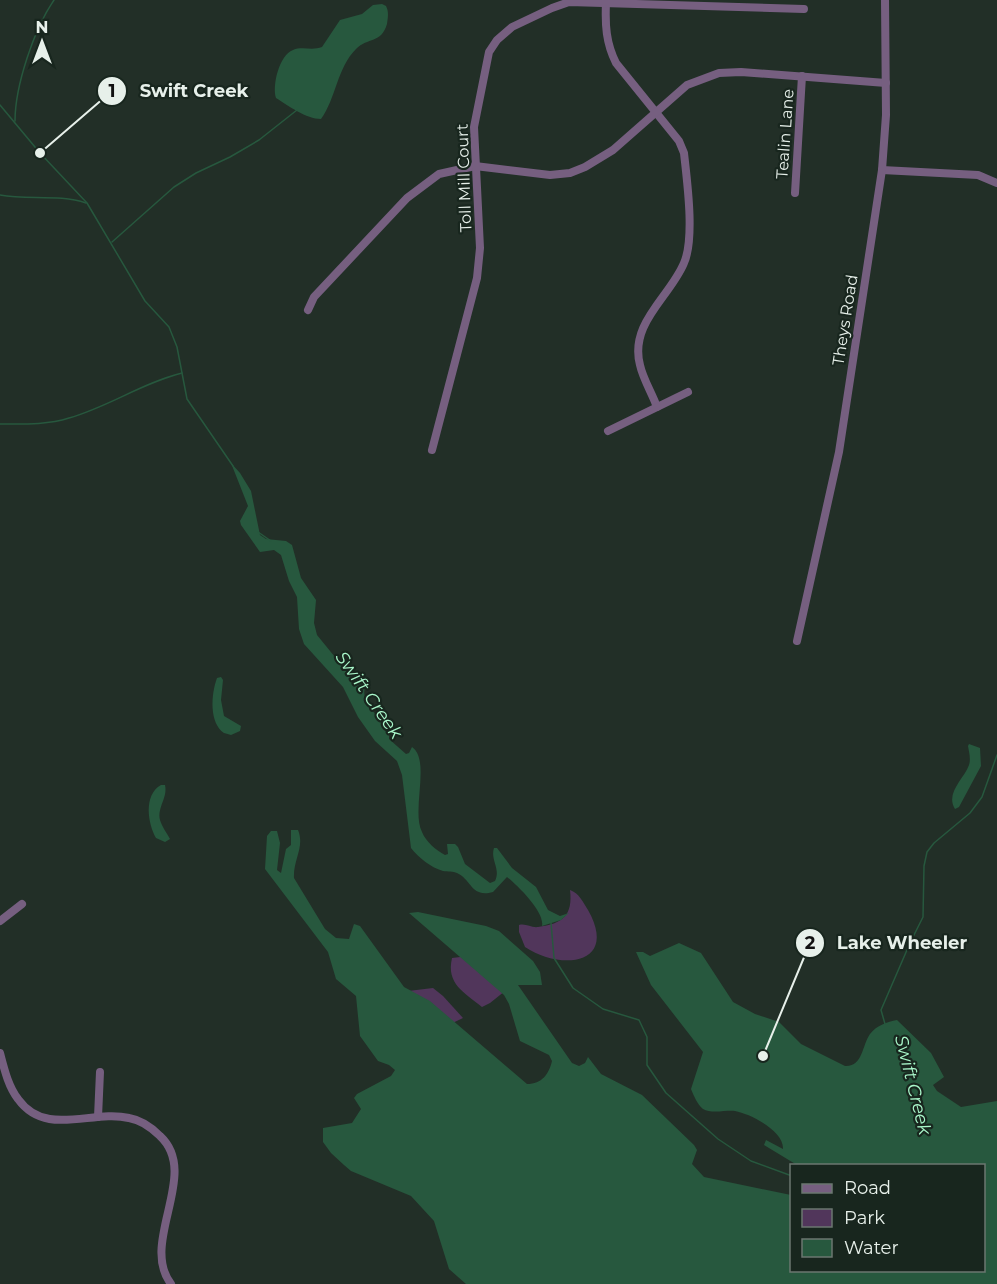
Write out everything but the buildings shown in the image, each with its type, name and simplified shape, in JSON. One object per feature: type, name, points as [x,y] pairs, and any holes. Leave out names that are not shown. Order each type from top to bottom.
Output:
[{"type":"street","name":"Theys Road","points":[[797,641],[839,452],[882,170],[886,83],[885,0]]},
{"type":"street","name":"Toll Mill Court","points":[[432,450],[477,278],[480,248],[475,120],[489,52],[497,40],[512,27],[569,2],[804,9]]},
{"type":"street","points":[[606,3],[606,35],[616,63],[679,141],[684,153],[689,238],[684,263],[640,332],[638,348],[639,364],[657,407]]},
{"type":"street","points":[[308,310],[314,297],[407,198],[439,174],[475,165],[542,174],[570,173],[613,150],[687,85],[719,73],[741,72],[886,83]]},
{"type":"street","name":"Tealin Lane","points":[[795,193],[802,76]]},
{"type":"street","points":[[882,170],[978,175],[997,183]]},
{"type":"street","points":[[608,431],[688,392]]},
{"type":"street","points":[[0,921],[22,904]]},
{"type":"street","points":[[0,1053],[11,1086],[18,1099],[32,1113],[55,1121],[118,1116],[131,1118],[147,1125],[162,1137],[172,1156],[175,1176],[162,1251],[162,1265],[171,1284]]},
{"type":"street","points":[[98,1117],[100,1072]]},
{"type":"green space","points":[[570,890],[576,893],[582,901],[596,928],[596,942],[591,952],[582,958],[554,959],[539,955],[525,947],[519,932],[519,925],[538,927],[560,921],[570,906]]},
{"type":"green space","points":[[469,956],[505,991],[482,1007],[458,987],[452,975],[452,958]]},
{"type":"green space","points":[[433,988],[463,1018],[440,1029],[408,991]]},
{"type":"water","points":[[373,5],[386,6],[388,12],[384,30],[378,38],[361,45],[350,57],[321,119],[304,114],[276,98],[275,86],[278,71],[288,53],[296,49],[322,47],[340,20],[362,14]]},
{"type":"water","points":[[231,463],[251,491],[260,535],[266,539],[286,541],[292,545],[301,578],[316,600],[314,623],[317,635],[348,673],[365,686],[364,694],[369,707],[395,730],[394,733],[389,734],[389,739],[406,754],[412,747],[417,754],[421,774],[419,823],[426,839],[445,855],[448,854],[447,844],[455,844],[465,864],[490,883],[497,877],[493,852],[494,848],[497,848],[512,868],[536,887],[548,910],[560,916],[569,913],[561,920],[542,926],[542,920],[535,907],[507,877],[493,892],[480,893],[457,873],[443,871],[429,865],[411,848],[402,775],[397,761],[375,741],[358,717],[343,687],[304,644],[299,629],[297,597],[281,555],[274,550],[260,552],[241,525],[240,521],[248,506]]},
{"type":"water","points":[[221,677],[224,716],[241,726],[240,731],[231,735],[219,728],[214,715],[213,692],[217,678]]},
{"type":"water","points":[[969,744],[980,748],[981,766],[959,807],[955,809],[952,797],[969,765]]},
{"type":"water","points":[[165,785],[166,790],[159,815],[170,839],[165,842],[156,838],[149,818],[149,802],[155,790]]},
{"type":"water","points":[[291,830],[298,830],[300,848],[294,878],[325,929],[336,938],[349,939],[354,924],[360,926],[404,987],[430,1001],[527,1084],[532,1084],[547,1074],[552,1061],[549,1055],[520,1041],[504,995],[409,913],[418,912],[486,926],[499,931],[533,961],[540,972],[542,985],[518,985],[572,1063],[579,1066],[585,1063],[588,1057],[601,1074],[642,1095],[694,1145],[697,1150],[692,1164],[704,1177],[790,1195],[790,1272],[985,1272],[985,1164],[795,1164],[764,1145],[766,1140],[783,1149],[778,1136],[765,1124],[735,1111],[714,1112],[703,1109],[691,1089],[703,1052],[651,985],[636,952],[643,952],[650,956],[679,943],[701,953],[733,1002],[755,1014],[779,1022],[801,1044],[845,1066],[859,1059],[867,1039],[876,1028],[897,1020],[931,1053],[944,1077],[933,1085],[937,1091],[961,1107],[997,1101],[997,1284],[466,1284],[449,1269],[434,1221],[411,1196],[351,1171],[331,1153],[323,1142],[323,1128],[352,1123],[361,1109],[354,1098],[357,1094],[391,1076],[395,1070],[378,1061],[360,1036],[356,996],[336,979],[328,952],[265,869],[267,836],[271,831],[277,831],[280,843],[277,870],[281,873],[286,849],[291,845]]},
{"type":"waterway","points":[[15,121],[18,91],[27,58],[39,26],[54,0]]},
{"type":"waterway","name":"Swift Creek","points":[[0,105],[40,153],[87,203],[145,301],[169,327],[177,347],[187,399],[233,466]]},
{"type":"waterway","points":[[112,242],[174,187],[259,140],[297,110]]},
{"type":"waterway","points":[[0,195],[76,200],[86,203]]},
{"type":"waterway","points":[[0,424],[44,423],[69,418],[167,377],[182,373]]},
{"type":"waterway","name":"Swift Creek","points":[[258,532],[271,541]]},
{"type":"waterway","points":[[885,1024],[881,1010],[923,917],[924,866],[927,852],[934,843],[970,813],[982,797],[997,755]]},
{"type":"waterway","name":"Swift Creek","points":[[551,923],[554,958],[573,988],[603,1009],[639,1020],[647,1037],[647,1065],[666,1093],[718,1139],[751,1161],[790,1175]]},
{"type":"place","name":"Swift Creek","points":[[40,153]]},
{"type":"place","name":"Lake Wheeler","points":[[763,1056]]}]
